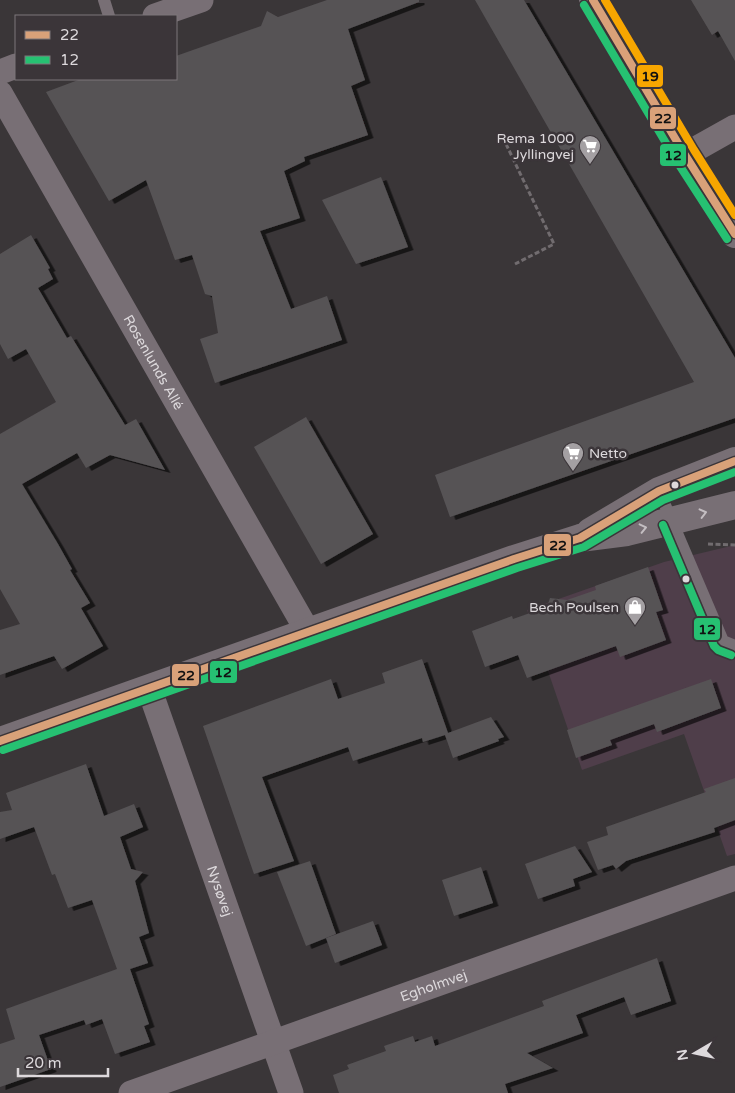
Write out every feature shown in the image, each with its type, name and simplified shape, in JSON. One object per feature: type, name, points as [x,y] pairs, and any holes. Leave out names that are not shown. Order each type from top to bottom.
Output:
[{"type":"street","points":[[158,15],[201,0]]},
{"type":"street","points":[[592,0],[735,234]]},
{"type":"street","points":[[0,72],[15,66]]},
{"type":"street","name":"Rosenlunds Allé","points":[[0,93],[308,632]]},
{"type":"street","points":[[685,155],[735,127]]},
{"type":"street","points":[[580,538],[659,491],[735,461]]},
{"type":"street","points":[[0,741],[580,538],[627,532],[735,506]]},
{"type":"street","name":"Nysøvej","points":[[149,688],[291,1093]]},
{"type":"street","name":"Egholmvej","points":[[132,1093],[735,878]]},
{"type":"lane","points":[[104,0],[109,15]]},
{"type":"lane","points":[[659,491],[722,641],[735,646]]},
{"type":"path","points":[[506,144],[554,244],[515,264]]},
{"type":"path","points":[[704,544],[735,545]]},
{"type":"shaded area","points":[[735,545],[735,854],[727,856],[684,734],[582,770],[527,610],[664,562]]},
{"type":"building","points":[[327,0],[419,0],[419,2],[348,29],[365,80],[351,86],[368,135],[304,157],[305,161],[284,171],[300,218],[260,231],[291,309],[327,296],[342,340],[215,383],[200,339],[218,333],[212,296],[205,294],[192,255],[175,260],[146,180],[109,201],[46,92],[78,80],[178,80],[178,55],[261,26],[267,11],[278,17]]},
{"type":"building","points":[[475,0],[524,0],[735,358],[735,418],[450,517],[435,475],[694,382]]},
{"type":"building","points":[[691,0],[735,0],[735,61],[718,31],[712,35]]},
{"type":"building","points":[[381,177],[408,247],[356,264],[322,200]]},
{"type":"building","points":[[31,235],[50,268],[48,269],[53,279],[38,288],[67,338],[71,336],[125,425],[136,419],[165,470],[110,455],[86,468],[77,453],[22,484],[90,603],[81,608],[103,646],[62,669],[54,656],[0,675],[0,630],[20,624],[0,589],[0,434],[56,402],[26,349],[8,359],[0,344],[0,254]]},
{"type":"building","points":[[306,417],[373,534],[321,564],[254,447]]},
{"type":"building","points":[[648,567],[663,610],[656,612],[666,640],[620,657],[616,646],[527,678],[518,655],[485,667],[472,631],[512,616],[513,619],[547,607],[550,598],[567,600],[596,590],[595,586]]},
{"type":"building","points":[[422,659],[448,733],[491,717],[504,737],[498,739],[499,741],[453,758],[445,735],[423,742],[422,738],[353,761],[348,747],[262,777],[294,861],[254,874],[203,726],[331,679],[338,699],[385,683],[382,673]]},
{"type":"building","points":[[711,679],[721,708],[657,732],[654,724],[610,740],[612,745],[576,758],[567,730]]},
{"type":"building","points":[[86,764],[104,816],[134,804],[143,827],[120,837],[131,869],[143,872],[135,881],[149,933],[139,937],[148,963],[130,969],[149,1024],[144,1026],[150,1042],[115,1054],[102,1019],[86,1025],[84,1020],[39,1035],[51,1069],[0,1087],[0,1044],[15,1039],[6,1009],[117,969],[92,900],[68,908],[55,874],[52,875],[34,827],[0,839],[0,812],[12,810],[6,793]]},
{"type":"building","points":[[735,778],[735,820],[714,828],[715,832],[626,861],[616,869],[613,865],[598,870],[587,842],[608,835],[606,827],[706,792],[704,789]]},
{"type":"building","points":[[575,846],[592,872],[573,879],[575,886],[538,899],[525,864]]},
{"type":"building","points":[[310,861],[336,934],[306,946],[277,872]]},
{"type":"building","points":[[481,867],[493,903],[454,916],[442,880]]},
{"type":"building","points":[[373,921],[382,945],[335,963],[326,938]]},
{"type":"building","points":[[657,958],[671,1001],[631,1015],[624,997],[576,1015],[583,1033],[527,1053],[553,1068],[505,1084],[508,1093],[339,1093],[333,1075],[349,1069],[347,1065],[386,1051],[384,1046],[413,1036],[415,1042],[432,1036],[435,1046],[544,1006],[542,1001]]},
{"type":"transit line","name":"22","points":[[593,0],[685,155],[735,234]]},
{"type":"transit line","name":"19","points":[[605,0],[735,215]]},
{"type":"transit line","name":"12","points":[[584,5],[676,160],[727,239]]},
{"type":"transit line","name":"22","points":[[0,741],[514,559],[580,538],[659,491],[735,461]]},
{"type":"transit line","name":"12","points":[[3,750],[517,568],[584,547],[663,500],[735,472]]},
{"type":"transit line","name":"12","points":[[663,525],[714,646],[718,650],[731,655]]},
{"type":"place","name":"Rema 1000 Jyllingvej","points":[[590,165]]},
{"type":"place","name":"Netto","points":[[573,472]]},
{"type":"place","name":"Bech Poulsen","points":[[635,626]]}]
